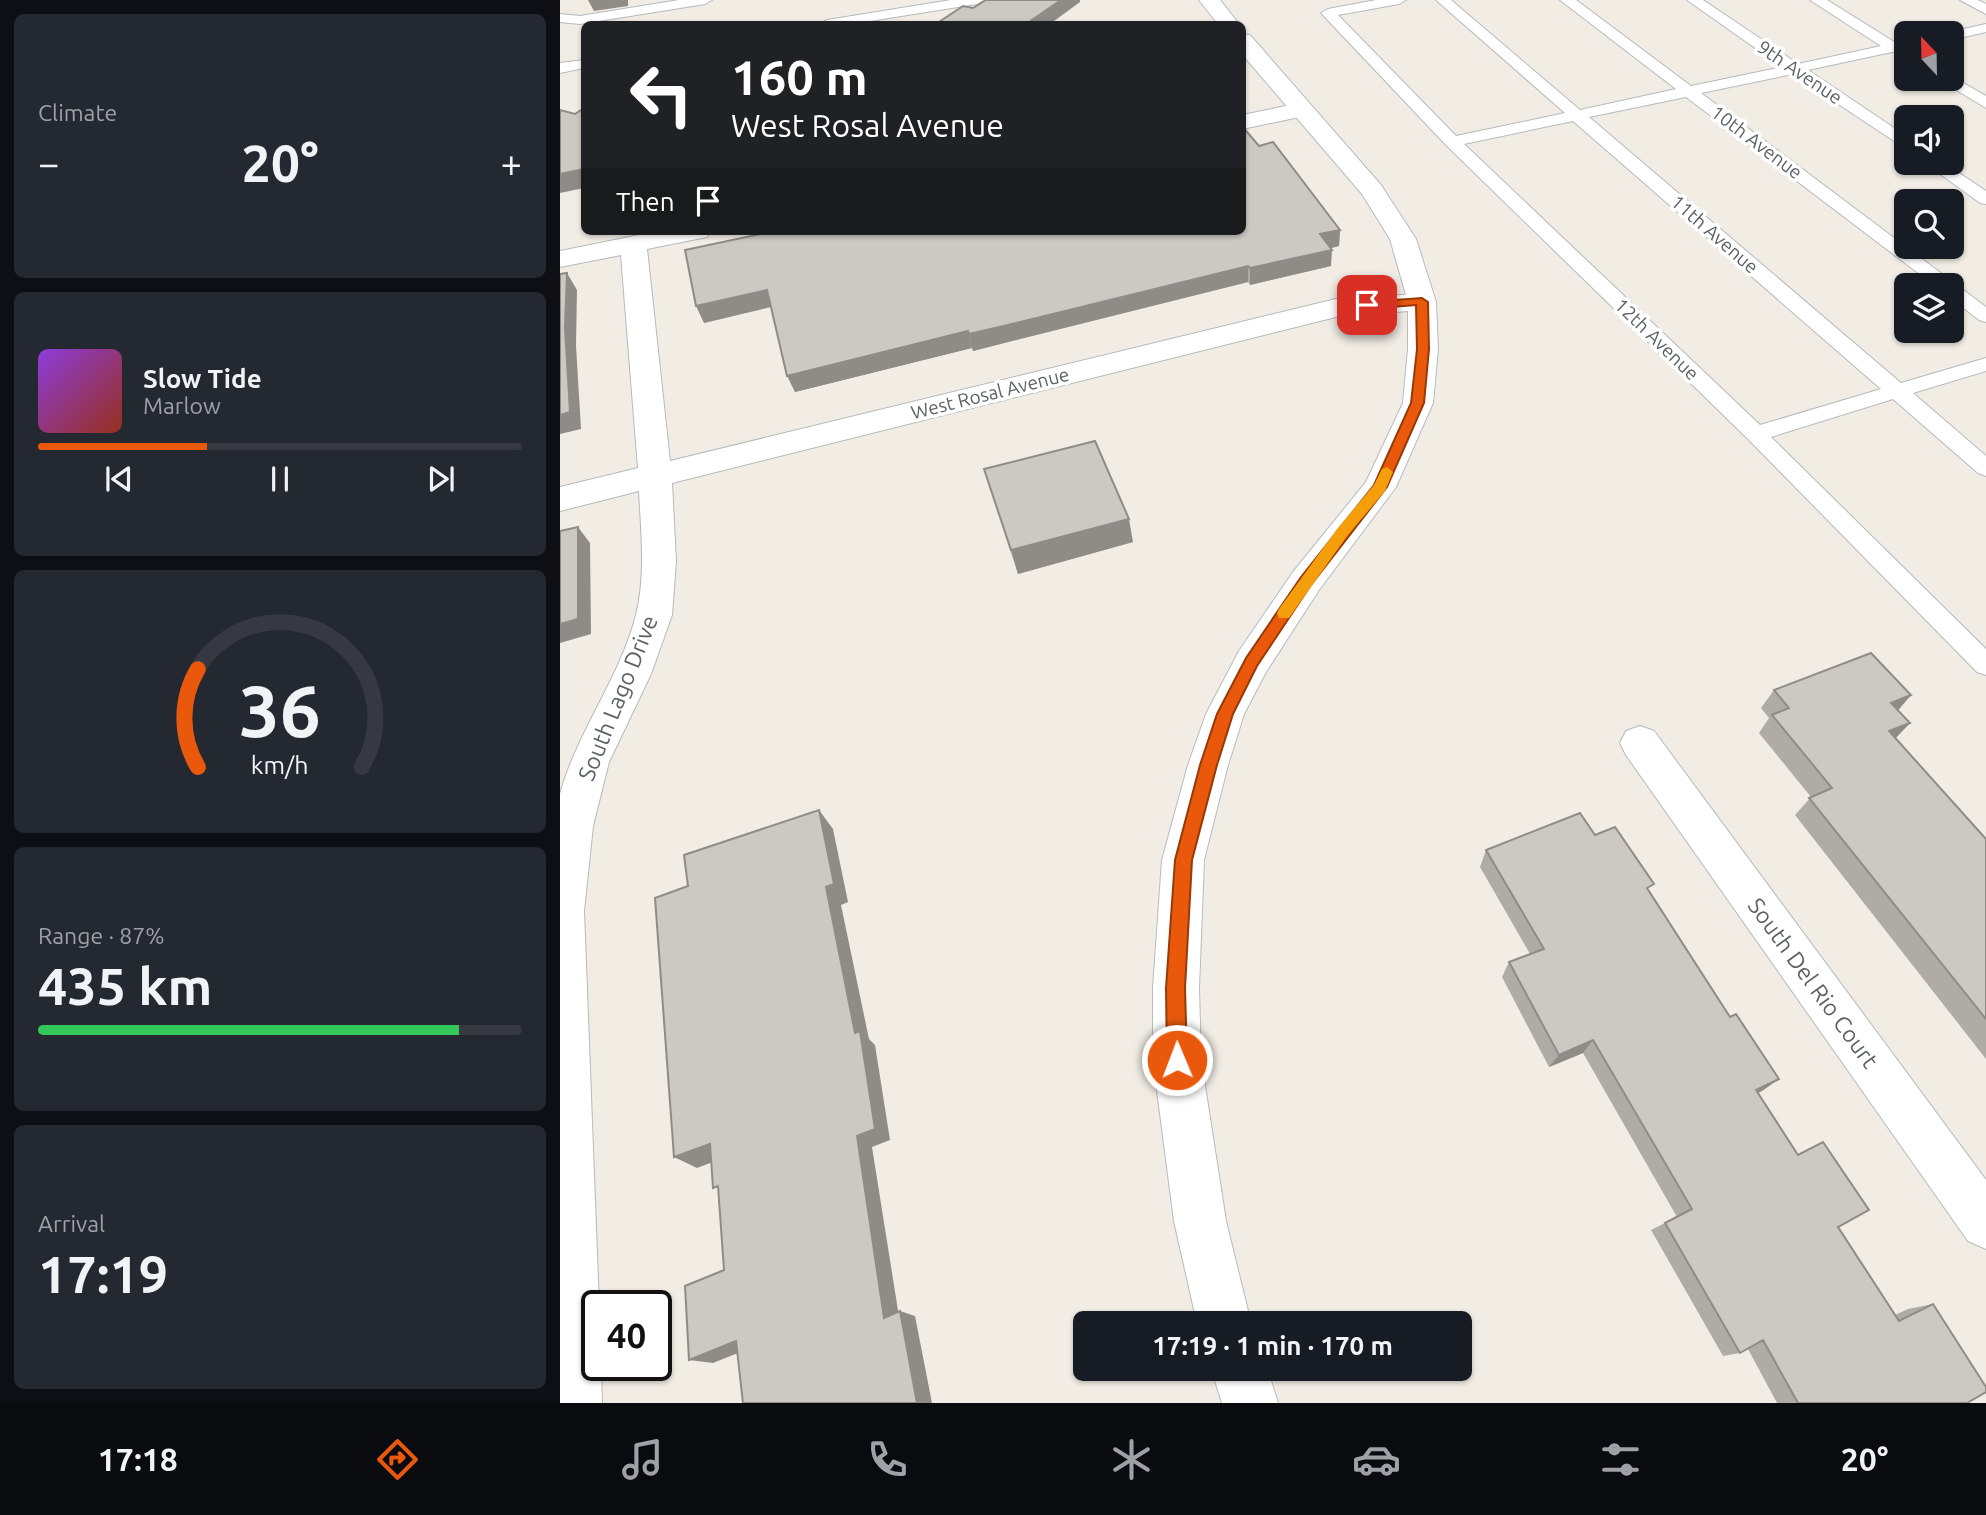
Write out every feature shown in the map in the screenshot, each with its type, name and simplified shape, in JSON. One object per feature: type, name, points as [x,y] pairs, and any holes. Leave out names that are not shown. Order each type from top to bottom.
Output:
[{"type":"street","points":[[1209,0],[1226,21]]},
{"type":"street","points":[[1221,1311],[1200,1221],[1177,1060],[1176,988],[1183,860],[1208,765],[1225,714],[1252,662],[1306,581],[1380,487],[1418,403],[1423,349],[1422,302],[1403,239],[1373,190],[1246,45]]},
{"type":"street","points":[[1246,121],[1301,110]]},
{"type":"street","points":[[560,259],[678,235]]},
{"type":"street","name":"South Lago Drive","points":[[573,1403],[561,911],[572,826],[589,762],[632,674],[654,615],[659,561],[655,476],[634,244]]},
{"type":"street","name":"West Rosal Avenue","points":[[560,499],[1340,307],[1422,302]]},
{"type":"street","name":"South Del Rio Court","points":[[1640,743],[1986,1223]]},
{"type":"street","points":[[1243,1381],[1250,1403]]},
{"type":"lane","points":[[560,18],[580,20],[705,0]]},
{"type":"lane","points":[[846,21],[976,0]]},
{"type":"lane","name":"12th Avenue","points":[[1399,0],[1328,13],[1452,142],[1756,433],[1986,665]]},
{"type":"lane","name":"11th Avenue","points":[[1443,0],[1986,468]]},
{"type":"lane","name":"10th Avenue","points":[[1567,0],[1930,273]]},
{"type":"lane","name":"9th Avenue","points":[[1694,0],[1894,137]]},
{"type":"lane","points":[[1817,0],[1894,44]]},
{"type":"lane","points":[[1967,0],[1986,10]]},
{"type":"lane","points":[[1964,33],[1986,28]]},
{"type":"lane","points":[[1452,142],[1894,50]]},
{"type":"lane","points":[[560,68],[581,64]]},
{"type":"lane","points":[[1964,90],[1986,103]]},
{"type":"lane","points":[[1951,175],[1986,199]]},
{"type":"lane","points":[[1964,299],[1986,316]]},
{"type":"lane","points":[[1756,433],[1986,363]]},
{"type":"building","points":[[986,0],[1061,0],[1030,21],[940,21],[963,6],[973,8]]},
{"type":"building","points":[[560,110],[575,114],[581,110],[581,170],[560,174]]},
{"type":"building","points":[[1246,131],[1259,146],[1273,142],[1340,230],[1320,234],[1332,250],[1250,268],[1248,266],[787,376],[767,290],[696,306],[685,250],[756,235],[1246,235]]},
{"type":"building","points":[[567,273],[565,328],[570,412],[560,415],[560,274]]},
{"type":"building","points":[[1095,441],[1129,519],[1011,550],[984,469]]},
{"type":"building","points":[[578,527],[578,619],[560,624],[560,531]]},
{"type":"building","points":[[1871,653],[1911,695],[1891,703],[1910,723],[1889,731],[1986,839],[1986,1019],[1809,798],[1832,788],[1772,715],[1789,708],[1774,690]]},
{"type":"building","points":[[819,810],[834,884],[826,887],[855,1033],[860,1031],[875,1129],[857,1136],[884,1318],[900,1311],[917,1403],[743,1403],[736,1341],[689,1360],[685,1286],[724,1270],[718,1186],[713,1188],[710,1144],[674,1157],[655,898],[688,886],[684,855]]},
{"type":"building","points":[[1580,813],[1595,835],[1615,827],[1654,884],[1647,888],[1730,1017],[1736,1014],[1779,1079],[1756,1090],[1798,1155],[1823,1142],[1869,1210],[1838,1227],[1899,1321],[1933,1304],[1986,1387],[1986,1392],[1967,1403],[1798,1403],[1763,1340],[1740,1353],[1665,1223],[1692,1209],[1593,1040],[1559,1055],[1509,962],[1544,949],[1486,850]]},
{"type":"slow traffic","points":[[1284,613],[1342,533],[1380,487],[1387,472]]},
{"type":"route","points":[[1177,1060],[1176,988],[1183,860],[1208,765],[1225,714],[1252,662],[1306,581],[1380,487],[1418,403],[1423,349],[1422,302],[1367,305]]}]
